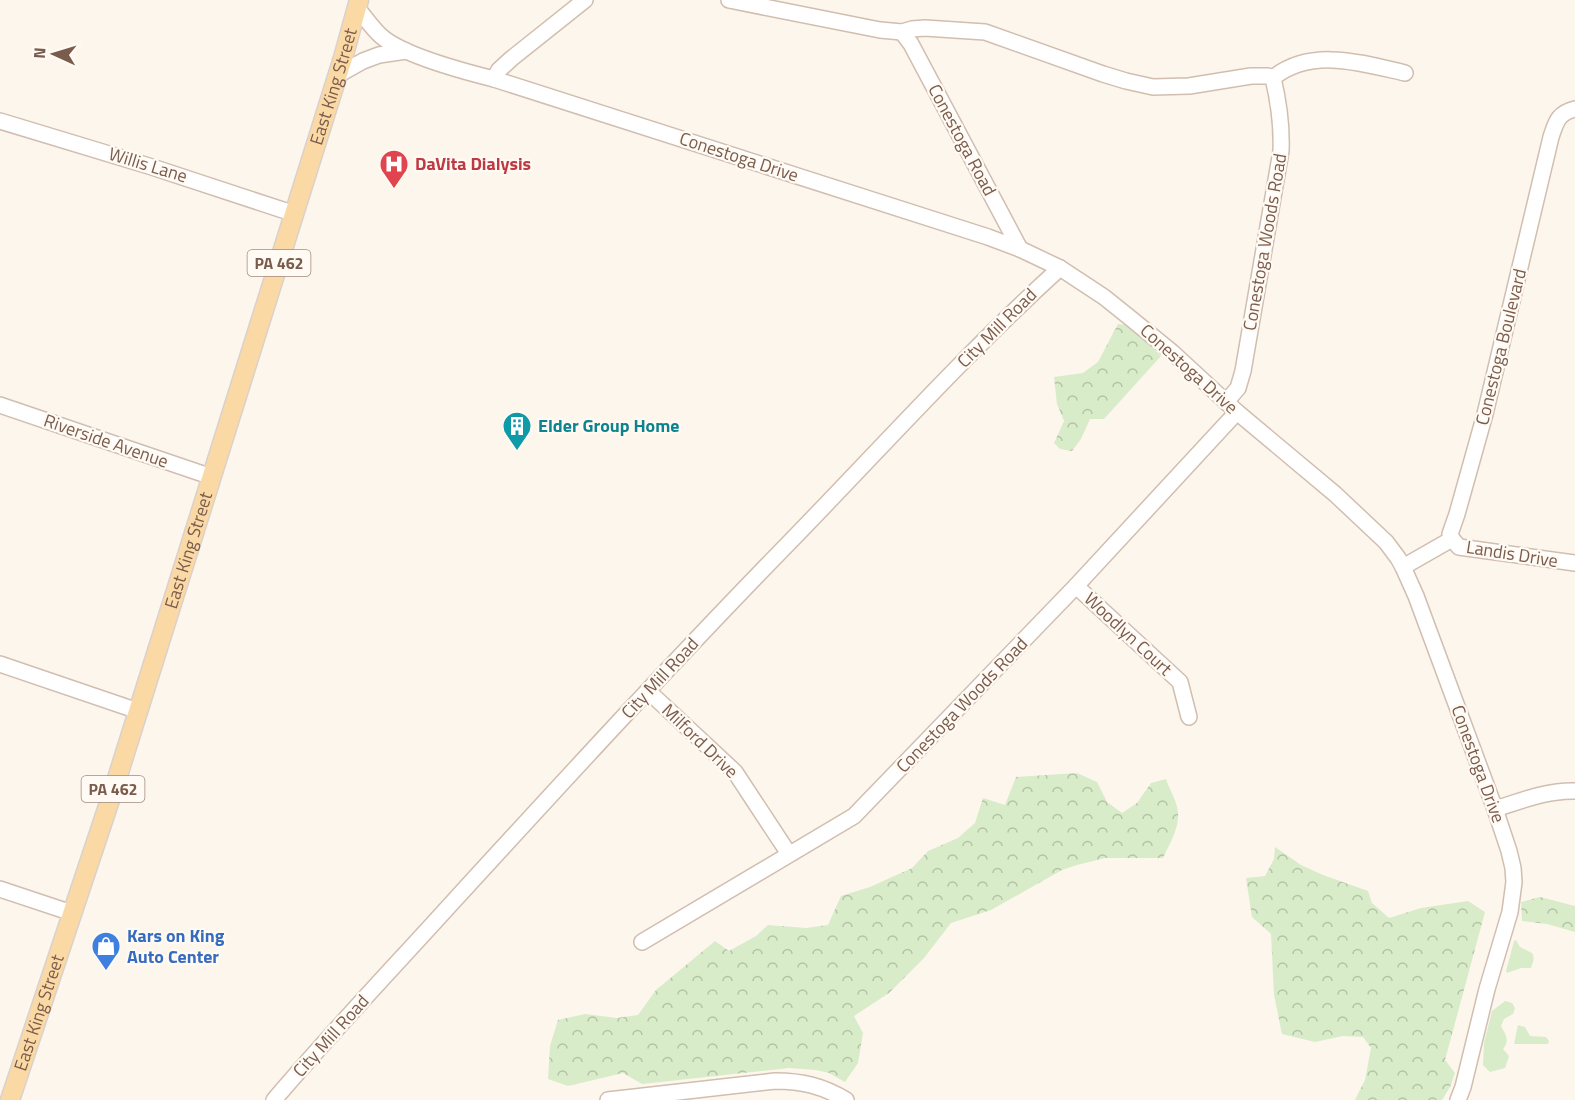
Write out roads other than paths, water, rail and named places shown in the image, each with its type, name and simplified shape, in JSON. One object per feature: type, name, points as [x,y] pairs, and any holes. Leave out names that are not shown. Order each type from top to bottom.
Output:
[{"type":"main road","name":"East King Street","points":[[10,1100],[138,711],[295,214],[358,4]]},
{"type":"street","points":[[494,79],[511,58],[585,0]]},
{"type":"street","points":[[729,0],[816,18],[902,32],[925,28],[986,32],[1102,74],[1153,87],[1188,86],[1251,76],[1273,78],[1292,66],[1328,60],[1361,63],[1405,74]]},
{"type":"street","name":"Conestoga Drive","points":[[358,4],[382,38],[406,51],[465,72],[494,79],[988,237],[1060,268],[1130,316],[1232,407],[1335,494],[1386,542],[1398,558],[1416,596],[1495,809],[1513,868],[1510,912],[1487,989],[1464,1087],[1458,1100]]},
{"type":"street","name":"Conestoga Road","points":[[902,32],[911,44],[1020,249]]},
{"type":"street","name":"Conestoga Drive","points":[[338,75],[379,55],[406,51]]},
{"type":"street","name":"Conestoga Woods Road","points":[[642,942],[854,816],[1077,586],[1232,407],[1243,371],[1281,151],[1281,118],[1273,78]]},
{"type":"street","name":"Conestoga Boulevard","points":[[1452,539],[1450,534],[1485,414],[1551,137],[1556,120],[1567,111],[1575,109]]},
{"type":"street","name":"Willis Lane","points":[[0,121],[175,174],[295,214]]},
{"type":"street","name":"City Mill Road","points":[[274,1100],[648,691],[891,435],[1026,299],[1060,268]]},
{"type":"street","name":"Riverside Avenue","points":[[0,405],[212,477]]},
{"type":"street","points":[[1403,567],[1452,539]]},
{"type":"street","name":"Landis Drive","points":[[1452,539],[1459,547],[1575,563]]},
{"type":"street","name":"Woodlyn Court","points":[[1077,586],[1180,682],[1189,717]]},
{"type":"street","points":[[0,664],[138,711]]},
{"type":"street","name":"Milford Drive","points":[[648,691],[735,772],[789,854]]},
{"type":"street","points":[[1495,809],[1547,793],[1575,791]]},
{"type":"street","points":[[0,889],[72,914]]},
{"type":"street","points":[[608,1100],[775,1080],[797,1081],[820,1086],[846,1100]]},
{"type":"place","name":"DaVita Dialysis","points":[[394,190]]},
{"type":"place","name":"Elder Group Home","points":[[517,452]]},
{"type":"place","name":"Kars on King Auto Center","points":[[106,972]]}]
